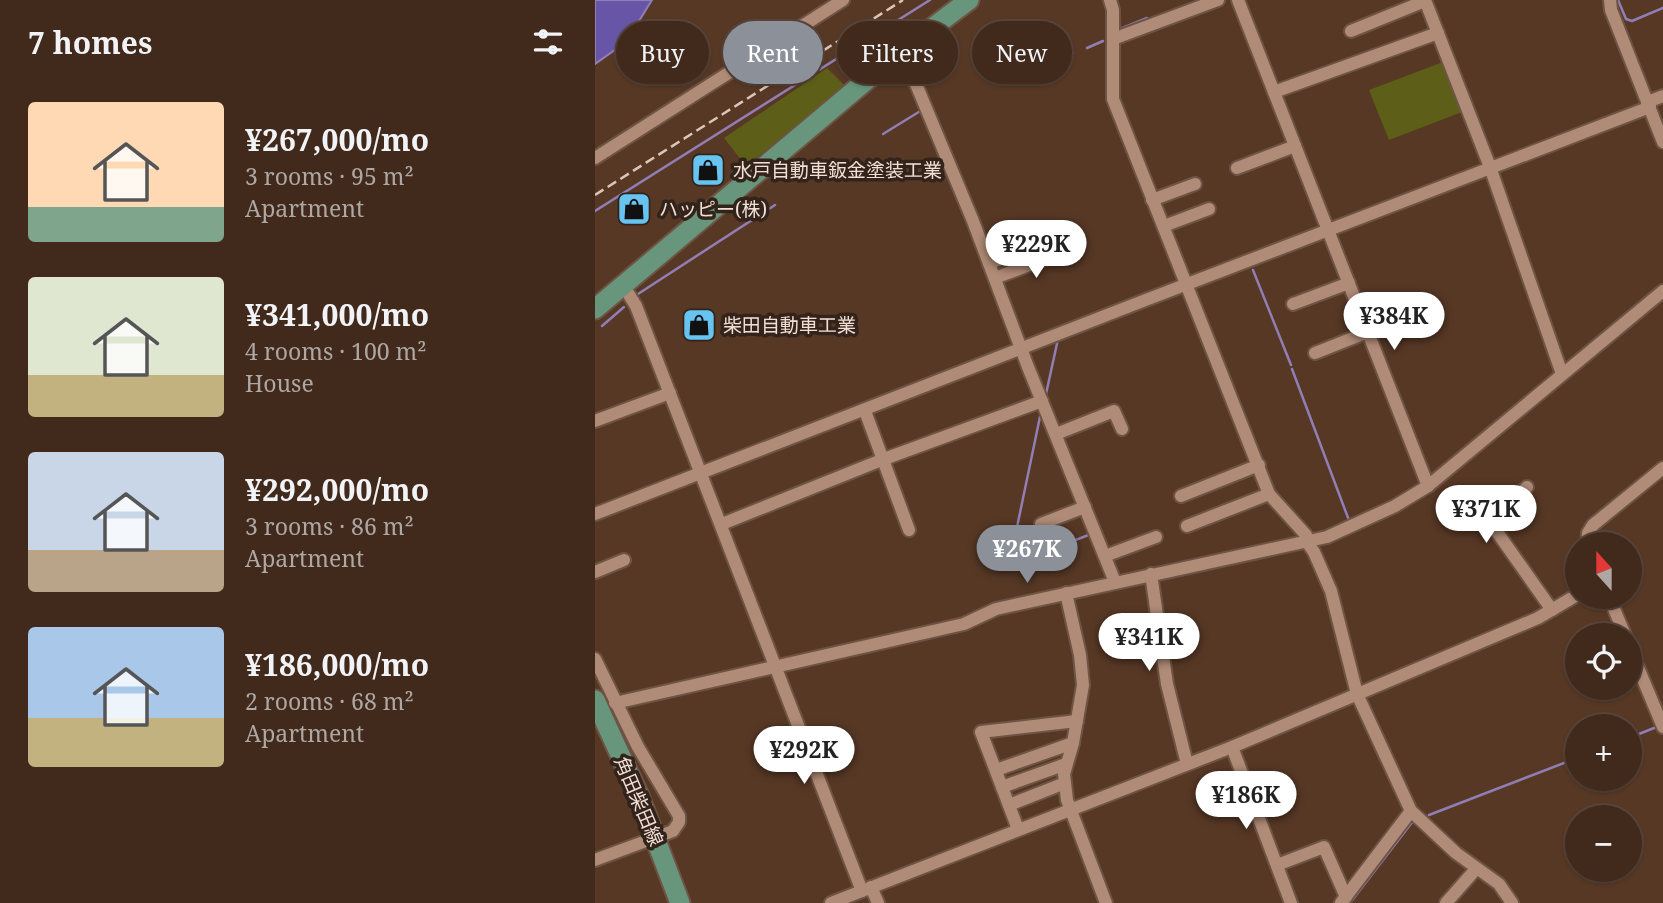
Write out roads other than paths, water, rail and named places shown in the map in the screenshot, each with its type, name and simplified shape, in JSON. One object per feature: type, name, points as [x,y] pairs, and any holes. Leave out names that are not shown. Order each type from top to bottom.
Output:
[{"type":"main road","points":[[941,21],[969,0]]},
{"type":"main road","points":[[595,309],[862,84]]},
{"type":"main road","name":"角田柴田線","points":[[595,700],[680,903]]},
{"type":"street","points":[[595,158],[843,0]]},
{"type":"street","points":[[1110,0],[1113,10],[1113,99],[1269,494],[1306,535],[1331,591],[1357,694],[1411,811],[1455,853],[1499,884],[1512,903]]},
{"type":"street","points":[[1113,39],[1218,0]]},
{"type":"street","points":[[1238,0],[1428,486]]},
{"type":"street","points":[[1610,0],[1611,10],[1663,142]]},
{"type":"street","points":[[1351,31],[1425,1],[1490,167],[1562,374]]},
{"type":"street","points":[[1274,92],[1437,33]]},
{"type":"street","points":[[916,84],[1115,582]]},
{"type":"street","points":[[595,514],[1329,231],[1649,105],[1663,96]]},
{"type":"street","points":[[1237,167],[1295,146]]},
{"type":"street","points":[[1151,200],[1195,184]]},
{"type":"street","points":[[1164,226],[1209,209]]},
{"type":"street","points":[[989,263],[1049,241]]},
{"type":"street","points":[[995,278],[1066,251]]},
{"type":"street","points":[[1293,304],[1349,283]]},
{"type":"street","points":[[623,285],[636,306],[866,889],[878,903]]},
{"type":"street","points":[[615,703],[964,624],[996,609],[1307,542],[1351,528],[1428,486],[1663,291]]},
{"type":"street","points":[[1315,353],[1368,332]]},
{"type":"street","points":[[595,421],[670,393]]},
{"type":"street","points":[[722,524],[884,459],[1042,401]]},
{"type":"street","points":[[865,411],[909,530]]},
{"type":"street","points":[[1056,434],[1114,411],[1122,429]]},
{"type":"street","points":[[1181,496],[1259,465]]},
{"type":"street","points":[[1589,532],[1593,525],[1663,468]]},
{"type":"street","points":[[1527,487],[1490,522],[1552,610]]},
{"type":"street","points":[[1187,526],[1269,494]]},
{"type":"street","points":[[1041,524],[1085,507]]},
{"type":"street","points":[[1105,556],[1156,537]]},
{"type":"street","points":[[595,572],[624,560]]},
{"type":"street","points":[[1151,574],[1167,684],[1188,764]]},
{"type":"street","points":[[1066,593],[1080,655],[1083,685],[1073,743],[1066,764],[1067,800],[1106,903]]},
{"type":"street","points":[[831,903],[1232,747],[1538,618],[1565,602]]},
{"type":"street","points":[[595,659],[638,747],[679,816],[679,822],[673,831],[595,860]]},
{"type":"street","points":[[1642,677],[1662,725]]},
{"type":"street","points":[[1018,829],[981,732],[1077,721]]},
{"type":"street","points":[[996,770],[1073,743]]},
{"type":"street","points":[[1232,747],[1291,903]]},
{"type":"street","points":[[1002,787],[1066,764]]},
{"type":"street","points":[[1009,805],[1065,783]]},
{"type":"street","points":[[1343,900],[1411,811]]},
{"type":"street","points":[[1277,865],[1324,847],[1343,900]]},
{"type":"street","points":[[1446,903],[1476,869]]},
{"type":"waterway","points":[[595,211],[930,0]]},
{"type":"waterway","points":[[1618,0],[1626,19],[1632,21],[1663,8]]},
{"type":"waterway","points":[[1120,29],[1147,18]]},
{"type":"waterway","points":[[1087,48],[1103,41]]},
{"type":"waterway","points":[[883,134],[922,110]]},
{"type":"waterway","points":[[638,294],[775,205]]},
{"type":"waterway","points":[[1253,270],[1291,365]]},
{"type":"waterway","points":[[602,326],[624,307]]},
{"type":"waterway","points":[[1046,394],[1058,339]]},
{"type":"waterway","points":[[1292,369],[1350,523]]},
{"type":"waterway","points":[[1041,412],[1011,556],[1014,564],[1091,534]]},
{"type":"waterway","points":[[1642,733],[1659,726]]},
{"type":"waterway","points":[[1429,815],[1565,763]]},
{"type":"waterway","points":[[1350,903],[1413,821]]},
{"type":"railway","points":[[595,195],[903,0]]},
{"type":"place","name":"水戸自動車鈑金塗装工業","points":[[708,170]]},
{"type":"place","name":"ハッピー(株)","points":[[634,209]]},
{"type":"place","name":"柴田自動車工業","points":[[699,325]]}]
